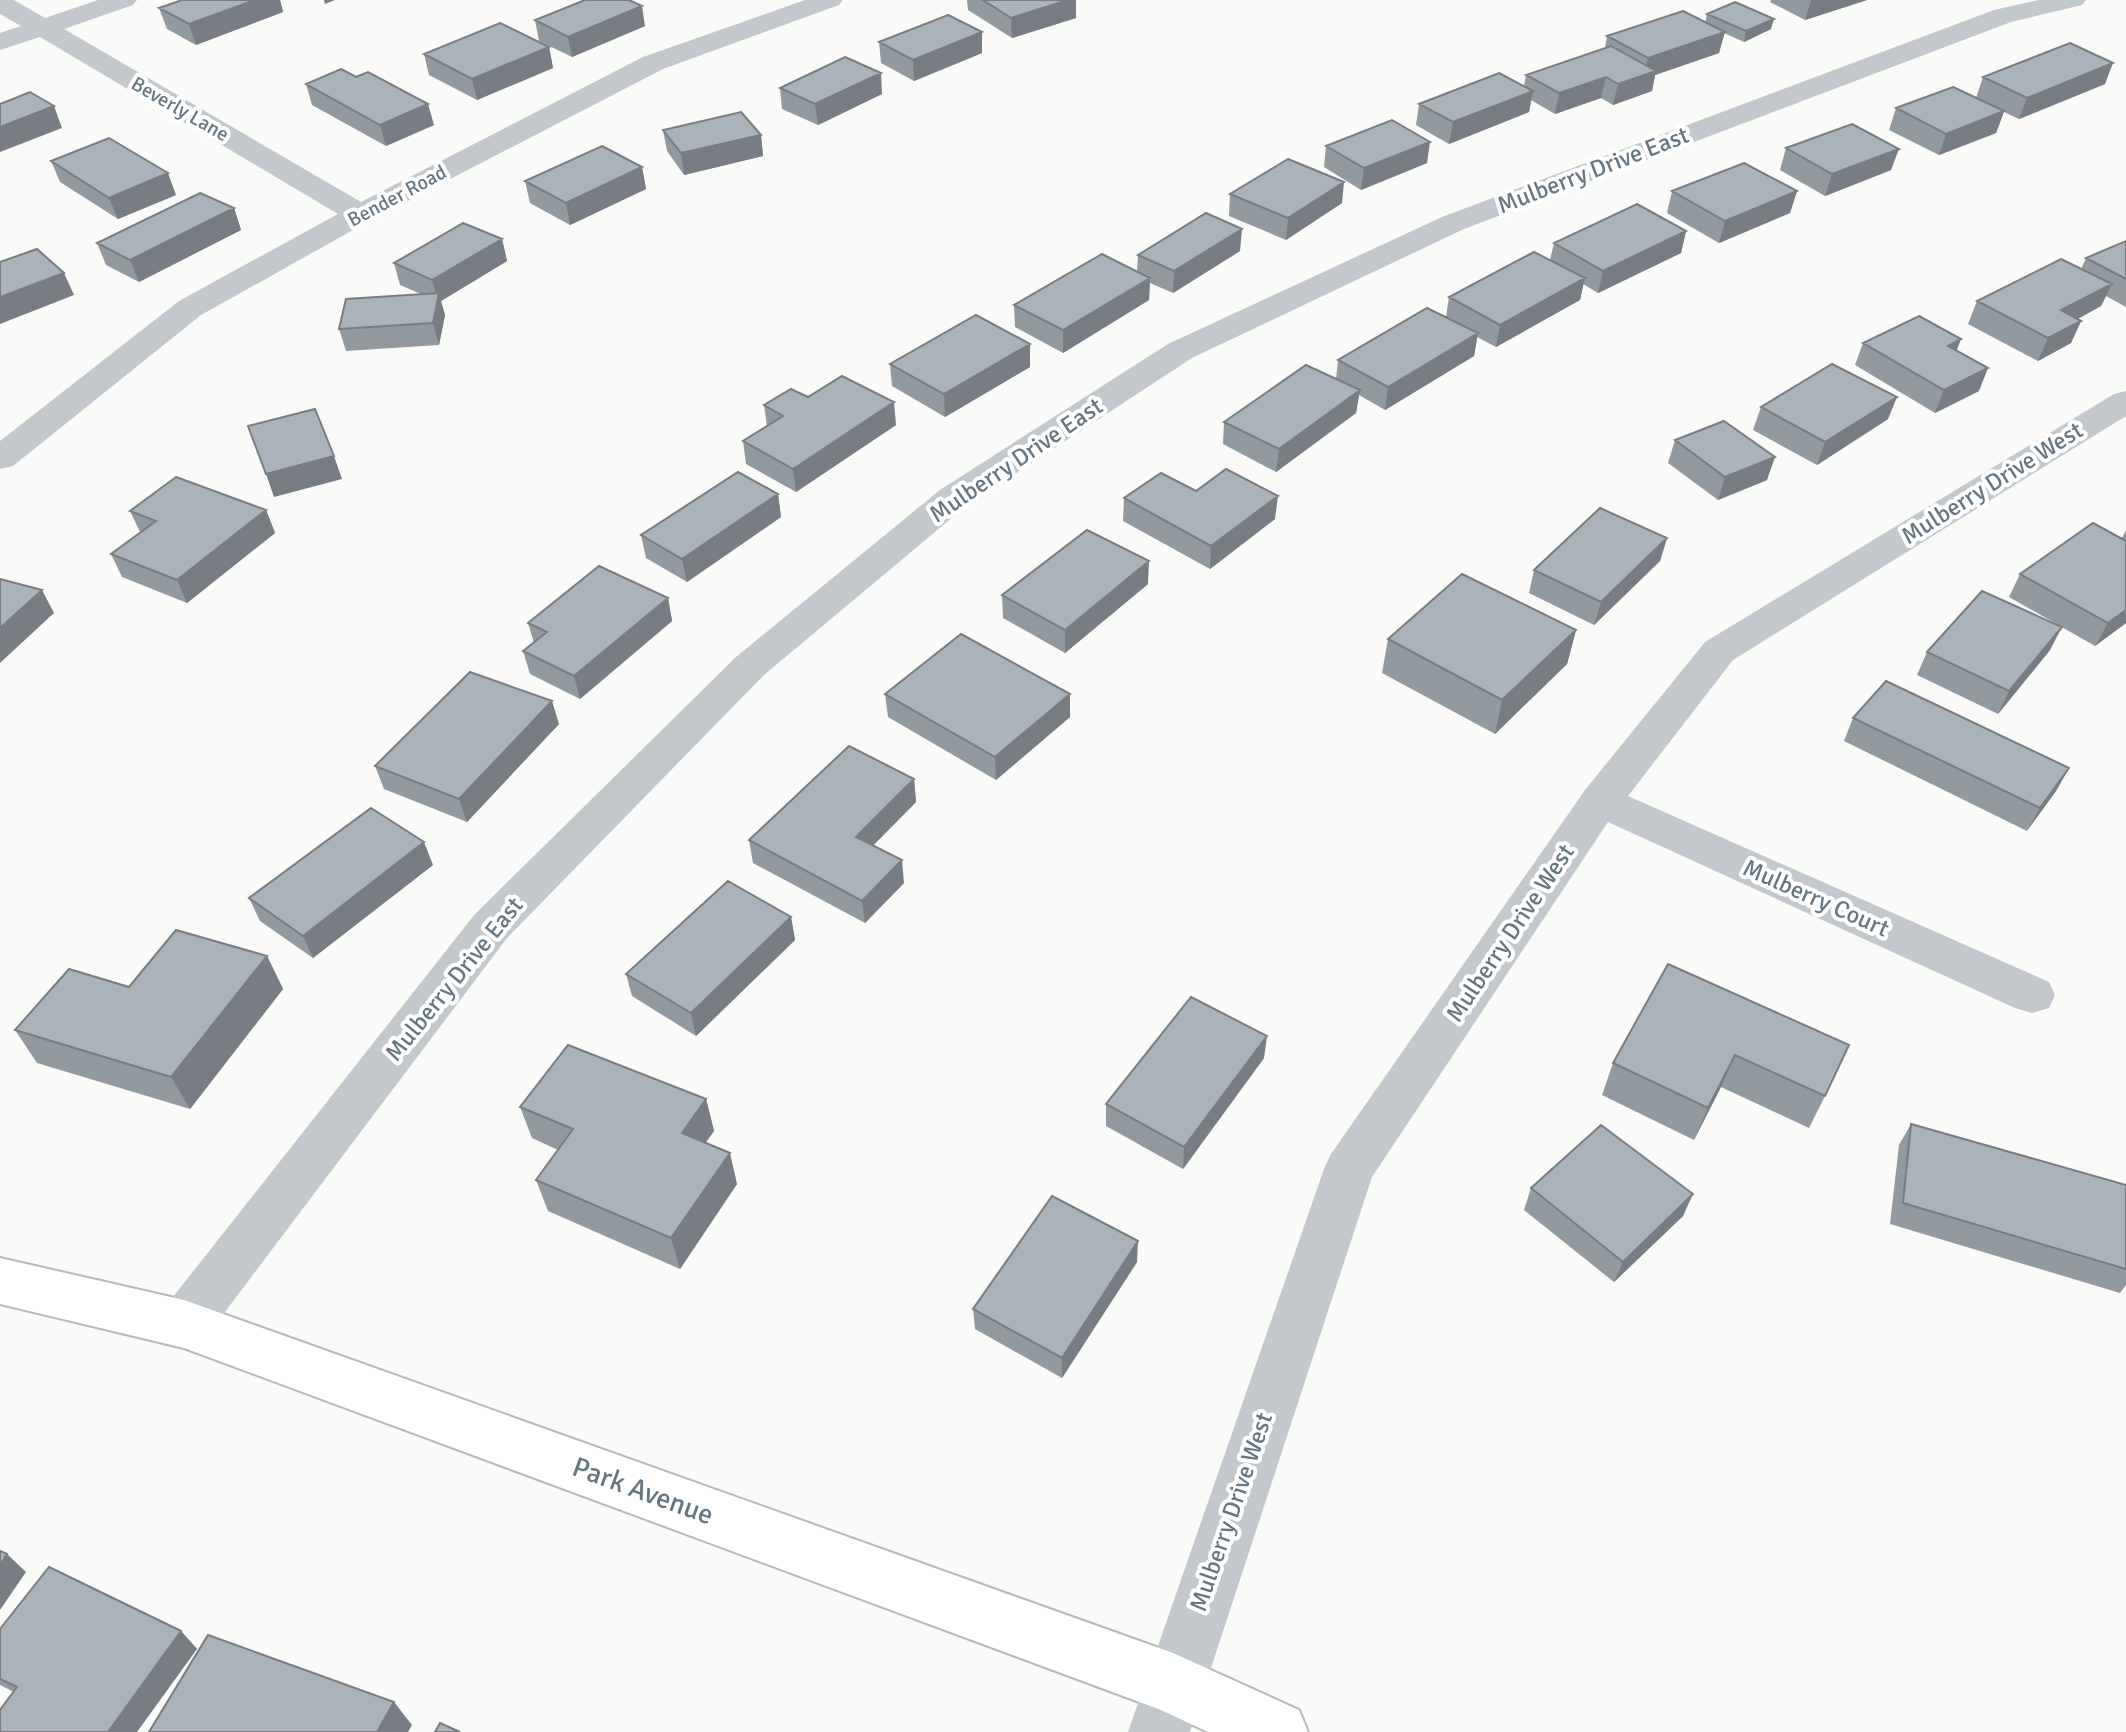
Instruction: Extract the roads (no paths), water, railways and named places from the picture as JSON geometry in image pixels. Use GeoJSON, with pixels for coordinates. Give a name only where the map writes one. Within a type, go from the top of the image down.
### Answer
{"type":"FeatureCollection","features":[{"type":"Feature","properties":{"kind":"street"},"geometry":{"type":"LineString","coordinates":[[0,42],[124,0]]}},
{"type":"Feature","properties":{"kind":"street","name":"Bender Road"},"geometry":{"type":"LineString","coordinates":[[0,458],[190,308],[360,214],[653,63],[830,0]]}},
{"type":"Feature","properties":{"kind":"street","name":"Mulberry Drive East"},"geometry":{"type":"LineString","coordinates":[[184,1324],[491,926],[750,666],[953,498],[1180,351],[1453,223],[2003,16],[2073,0]]}},
{"type":"Feature","properties":{"kind":"street","name":"Beverly Lane"},"geometry":{"type":"LineString","coordinates":[[0,3],[360,214]]}},
{"type":"Feature","properties":{"kind":"street","name":"Mulberry Drive West"},"geometry":{"type":"LineString","coordinates":[[1166,1708],[1349,1169],[1600,801],[1719,651],[2126,401]]}},
{"type":"Feature","properties":{"kind":"street","name":"Mulberry Court"},"geometry":{"type":"LineString","coordinates":[[1600,801],[2032,995]]}},
{"type":"Feature","properties":{"kind":"street","name":"Park Avenue"},"geometry":{"type":"LineString","coordinates":[[0,1281],[184,1324],[1166,1708],[1277,1732]]}}]}
